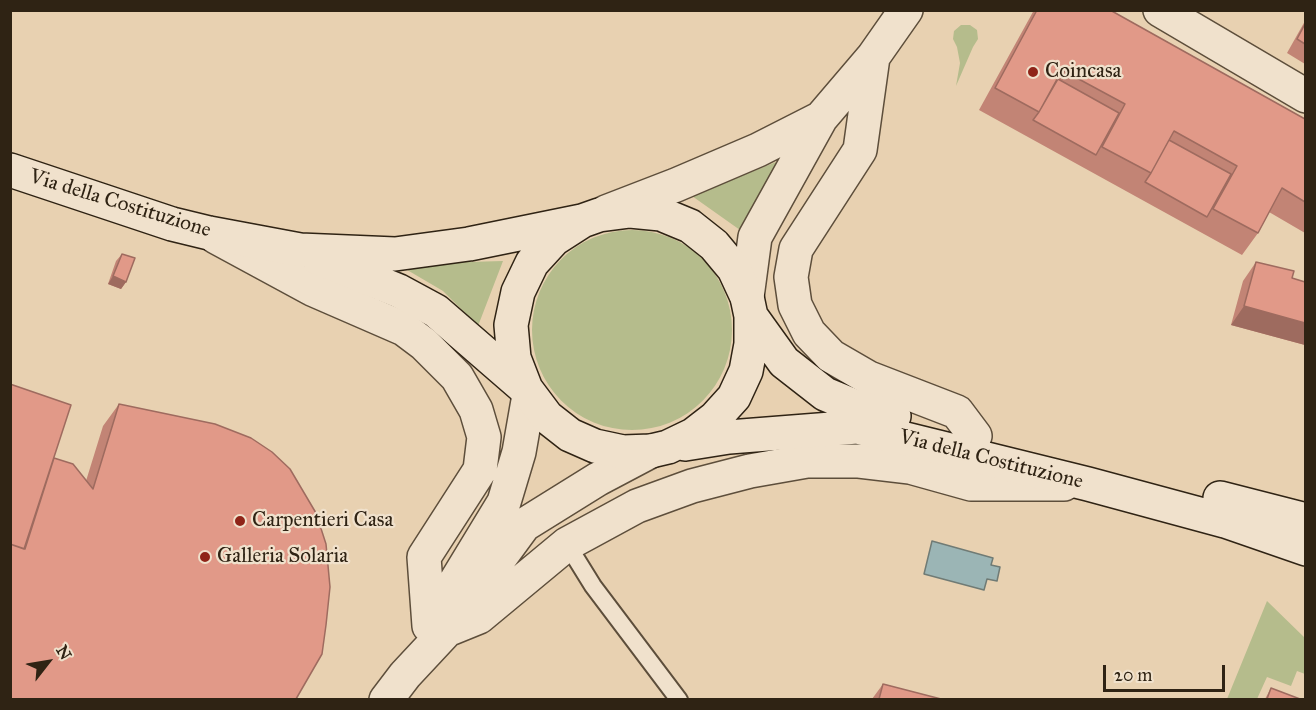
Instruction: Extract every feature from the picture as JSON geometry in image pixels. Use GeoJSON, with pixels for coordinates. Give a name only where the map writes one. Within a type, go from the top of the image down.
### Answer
{"type":"FeatureCollection","features":[{"type":"Feature","properties":{"kind":"street"},"geometry":{"type":"LineString","coordinates":[[396,687],[438,628],[524,525],[598,478],[693,435],[715,418],[734,397],[746,371],[751,344],[749,306],[755,237],[821,118],[873,57],[906,10]]}},
{"type":"Feature","properties":{"kind":"street"},"geometry":{"type":"LineString","coordinates":[[1160,10],[1305,96]]}},
{"type":"Feature","properties":{"kind":"street"},"geometry":{"type":"LineString","coordinates":[[873,57],[860,150],[796,249],[791,277],[795,305],[809,333],[831,356],[869,378],[957,412],[975,436]]}},
{"type":"Feature","properties":{"kind":"street"},"geometry":{"type":"LineString","coordinates":[[438,628],[504,502],[519,452],[528,392],[514,358],[511,325],[518,292],[532,263],[554,239],[591,218],[758,150],[821,118]]}},
{"type":"Feature","properties":{"kind":"street","name":"Via della Costituzione"},"geometry":{"type":"LineString","coordinates":[[10,170],[172,224],[300,250]]}},
{"type":"Feature","properties":{"kind":"street"},"geometry":{"type":"LineString","coordinates":[[300,250],[395,254],[469,244],[630,211],[661,214],[690,226],[714,245],[734,268],[749,306]]}},
{"type":"Feature","properties":{"kind":"street"},"geometry":{"type":"LineString","coordinates":[[209,233],[312,289],[404,329],[424,344],[457,377],[476,410],[484,437],[480,470],[424,557],[438,628]]}},
{"type":"Feature","properties":{"kind":"street"},"geometry":{"type":"LineString","coordinates":[[300,250],[399,291],[436,311],[528,392],[547,417],[570,435],[595,446],[623,452],[660,449]]}},
{"type":"Feature","properties":{"kind":"street","name":"Via della Costituzione"},"geometry":{"type":"LineString","coordinates":[[749,306],[784,362],[825,394],[854,406],[1305,520]]}},
{"type":"Feature","properties":{"kind":"street","name":"Via della Costituzione"},"geometry":{"type":"LineString","coordinates":[[660,449],[729,437],[856,427],[1088,484],[1225,521],[1305,549]]}},
{"type":"Feature","properties":{"kind":"street"},"geometry":{"type":"LineString","coordinates":[[438,628],[478,616],[567,544],[637,506],[692,486],[750,471],[807,461],[859,461],[910,467],[971,484],[1088,484]]}},
{"type":"Feature","properties":{"kind":"lane"},"geometry":{"type":"LineString","coordinates":[[567,544],[593,586],[679,699]]}},
{"type":"Feature","properties":{"kind":"green space"},"geometry":{"type":"Polygon","coordinates":[[[961,25],[970,25],[977,30],[978,39],[956,86],[960,63],[953,39],[954,31],[961,25]]]}},
{"type":"Feature","properties":{"kind":"green space"},"geometry":{"type":"Polygon","coordinates":[[[781,160],[740,230],[692,196],[781,160]]]}},
{"type":"Feature","properties":{"kind":"green space"},"geometry":{"type":"Polygon","coordinates":[[[632,230],[651,232],[679,242],[709,267],[724,292],[730,311],[732,330],[730,349],[720,377],[695,407],[670,422],[651,428],[632,430],[613,428],[585,418],[555,393],[540,368],[534,349],[532,330],[534,311],[544,283],[569,253],[594,238],[613,232],[632,230]]]}},
{"type":"Feature","properties":{"kind":"green space"},"geometry":{"type":"Polygon","coordinates":[[[503,261],[478,326],[443,291],[397,264],[503,261]]]}},
{"type":"Feature","properties":{"kind":"green space"},"geometry":{"type":"Polygon","coordinates":[[[1267,601],[1305,638],[1305,674],[1297,671],[1291,686],[1267,677],[1257,699],[1227,699],[1267,601]]]}},
{"type":"Feature","properties":{"kind":"water"},"geometry":{"type":"Polygon","coordinates":[[[932,541],[993,558],[991,565],[1000,567],[997,581],[987,579],[984,590],[924,574],[932,541]]]}},
{"type":"Feature","properties":{"kind":"building"},"geometry":{"type":"Polygon","coordinates":[[[1037,10],[1110,10],[1305,119],[1305,202],[1282,188],[1258,233],[1213,209],[1237,166],[1174,131],[1151,173],[1102,147],[1125,104],[1062,70],[1039,112],[995,88],[1037,10]]]}},
{"type":"Feature","properties":{"kind":"building"},"geometry":{"type":"Polygon","coordinates":[[[1305,24],[1305,44],[1297,39],[1305,24]]]}},
{"type":"Feature","properties":{"kind":"building"},"geometry":{"type":"Polygon","coordinates":[[[1058,79],[1119,113],[1096,155],[1033,120],[1058,79]]]}},
{"type":"Feature","properties":{"kind":"building"},"geometry":{"type":"Polygon","coordinates":[[[1169,140],[1231,174],[1207,217],[1145,182],[1169,140]]]}},
{"type":"Feature","properties":{"kind":"building"},"geometry":{"type":"Polygon","coordinates":[[[122,254],[135,258],[126,282],[113,276],[122,254]]]}},
{"type":"Feature","properties":{"kind":"building"},"geometry":{"type":"Polygon","coordinates":[[[1256,262],[1294,271],[1292,278],[1305,282],[1305,323],[1244,306],[1256,262]]]}},
{"type":"Feature","properties":{"kind":"building"},"geometry":{"type":"Polygon","coordinates":[[[10,384],[71,405],[24,549],[10,544],[10,384]]]}},
{"type":"Feature","properties":{"kind":"building","name":"Galleria Solaria"},"geometry":{"type":"Polygon","coordinates":[[[119,404],[215,424],[251,438],[272,452],[290,469],[316,513],[326,544],[330,587],[322,654],[296,699],[10,699],[10,544],[25,549],[54,458],[73,464],[93,489],[119,404]]]}},
{"type":"Feature","properties":{"kind":"building"},"geometry":{"type":"Polygon","coordinates":[[[883,684],[941,699],[879,699],[883,684]]]}},
{"type":"Feature","properties":{"kind":"building"},"geometry":{"type":"Polygon","coordinates":[[[1271,688],[1300,699],[1267,699],[1271,688]]]}},
{"type":"Feature","properties":{"kind":"place","name":"Coincasa"},"geometry":{"type":"Point","coordinates":[1033,72]}},
{"type":"Feature","properties":{"kind":"place","name":"Carpentieri Casa"},"geometry":{"type":"Point","coordinates":[240,521]}},
{"type":"Feature","properties":{"kind":"place","name":"Galleria Solaria"},"geometry":{"type":"Point","coordinates":[205,557]}}]}
